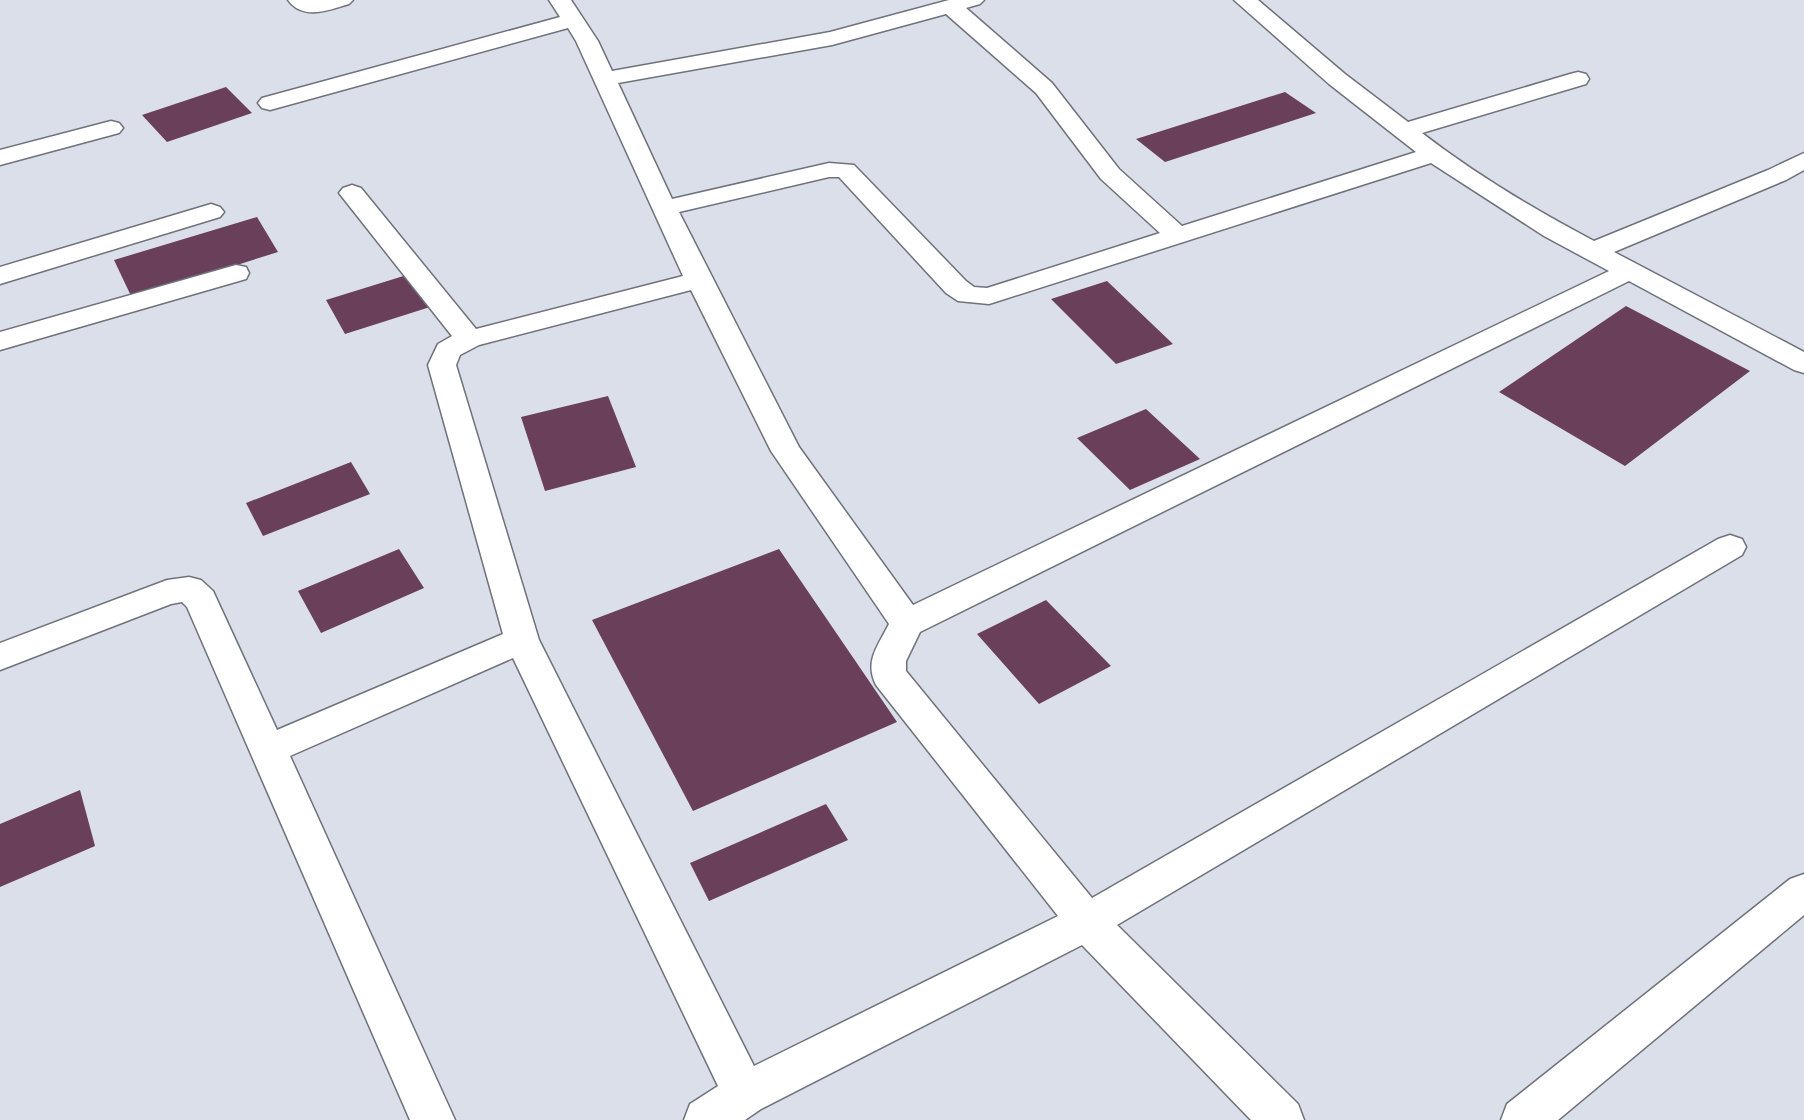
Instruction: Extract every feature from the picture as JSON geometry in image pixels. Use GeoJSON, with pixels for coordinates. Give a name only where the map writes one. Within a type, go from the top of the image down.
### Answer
{"type":"FeatureCollection","features":[{"type":"Feature","properties":{"kind":"street"},"geometry":{"type":"LineString","coordinates":[[299,0],[310,6],[342,0]]}},
{"type":"Feature","properties":{"kind":"street"},"geometry":{"type":"LineString","coordinates":[[1250,1],[1337,80],[1434,154],[1552,230],[1804,364]]}},
{"type":"Feature","properties":{"kind":"street"},"geometry":{"type":"LineString","coordinates":[[605,79],[832,38],[961,3],[1044,88],[1110,174],[1178,236]]}},
{"type":"Feature","properties":{"kind":"street"},"geometry":{"type":"LineString","coordinates":[[270,103],[567,10],[587,41],[699,280],[786,451],[907,623]]}},
{"type":"Feature","properties":{"kind":"street"},"geometry":{"type":"LineString","coordinates":[[1404,131],[1578,79]]}},
{"type":"Feature","properties":{"kind":"street"},"geometry":{"type":"LineString","coordinates":[[0,158],[111,128]]}},
{"type":"Feature","properties":{"kind":"street"},"geometry":{"type":"LineString","coordinates":[[665,208],[829,170],[845,170],[956,287],[968,295],[989,296],[1434,154]]}},
{"type":"Feature","properties":{"kind":"street"},"geometry":{"type":"LineString","coordinates":[[1593,251],[1778,175],[1804,160]]}},
{"type":"Feature","properties":{"kind":"street"},"geometry":{"type":"LineString","coordinates":[[352,193],[469,339]]}},
{"type":"Feature","properties":{"kind":"street"},"geometry":{"type":"LineString","coordinates":[[0,276],[211,212]]}},
{"type":"Feature","properties":{"kind":"street"},"geometry":{"type":"LineString","coordinates":[[1282,1120],[1087,922],[889,675],[888,661],[907,623],[1629,271]]}},
{"type":"Feature","properties":{"kind":"street"},"geometry":{"type":"LineString","coordinates":[[0,341],[236,273]]}},
{"type":"Feature","properties":{"kind":"street"},"geometry":{"type":"LineString","coordinates":[[699,280],[469,339],[448,350],[442,365],[522,640],[745,1094]]}},
{"type":"Feature","properties":{"kind":"street"},"geometry":{"type":"LineString","coordinates":[[706,1120],[745,1094],[1087,922],[1730,547]]}},
{"type":"Feature","properties":{"kind":"street"},"geometry":{"type":"LineString","coordinates":[[0,657],[167,592],[189,589],[201,600],[433,1120]]}},
{"type":"Feature","properties":{"kind":"street"},"geometry":{"type":"LineString","coordinates":[[267,750],[522,640]]}},
{"type":"Feature","properties":{"kind":"street"},"geometry":{"type":"LineString","coordinates":[[1522,1120],[1804,891]]}},
{"type":"Feature","properties":{"kind":"building"},"geometry":{"type":"Polygon","coordinates":[[[226,87],[252,113],[167,142],[142,115],[226,87]]]}},
{"type":"Feature","properties":{"kind":"building"},"geometry":{"type":"Polygon","coordinates":[[[1285,92],[1316,113],[1165,162],[1136,139],[1285,92]]]}},
{"type":"Feature","properties":{"kind":"building"},"geometry":{"type":"Polygon","coordinates":[[[257,217],[278,252],[132,298],[114,260],[257,217]]]}},
{"type":"Feature","properties":{"kind":"building"},"geometry":{"type":"Polygon","coordinates":[[[410,274],[430,307],[345,334],[326,300],[410,274]]]}},
{"type":"Feature","properties":{"kind":"building"},"geometry":{"type":"Polygon","coordinates":[[[1107,281],[1173,344],[1116,364],[1051,299],[1107,281]]]}},
{"type":"Feature","properties":{"kind":"building"},"geometry":{"type":"Polygon","coordinates":[[[1626,306],[1750,371],[1625,466],[1499,392],[1626,306]]]}},
{"type":"Feature","properties":{"kind":"building"},"geometry":{"type":"Polygon","coordinates":[[[608,396],[636,467],[545,491],[521,417],[608,396]]]}},
{"type":"Feature","properties":{"kind":"building"},"geometry":{"type":"Polygon","coordinates":[[[1146,409],[1200,459],[1130,490],[1077,438],[1146,409]]]}},
{"type":"Feature","properties":{"kind":"building"},"geometry":{"type":"Polygon","coordinates":[[[351,462],[370,494],[263,536],[246,503],[351,462]]]}},
{"type":"Feature","properties":{"kind":"building"},"geometry":{"type":"Polygon","coordinates":[[[399,549],[424,588],[321,633],[298,591],[399,549]]]}},
{"type":"Feature","properties":{"kind":"building"},"geometry":{"type":"Polygon","coordinates":[[[779,549],[897,722],[693,811],[592,620],[779,549]]]}},
{"type":"Feature","properties":{"kind":"building"},"geometry":{"type":"Polygon","coordinates":[[[1046,600],[1111,666],[1039,704],[977,634],[1046,600]]]}},
{"type":"Feature","properties":{"kind":"building"},"geometry":{"type":"Polygon","coordinates":[[[80,790],[95,846],[0,887],[0,824],[80,790]]]}},
{"type":"Feature","properties":{"kind":"building"},"geometry":{"type":"Polygon","coordinates":[[[826,804],[848,840],[709,901],[690,863],[826,804]]]}}]}
